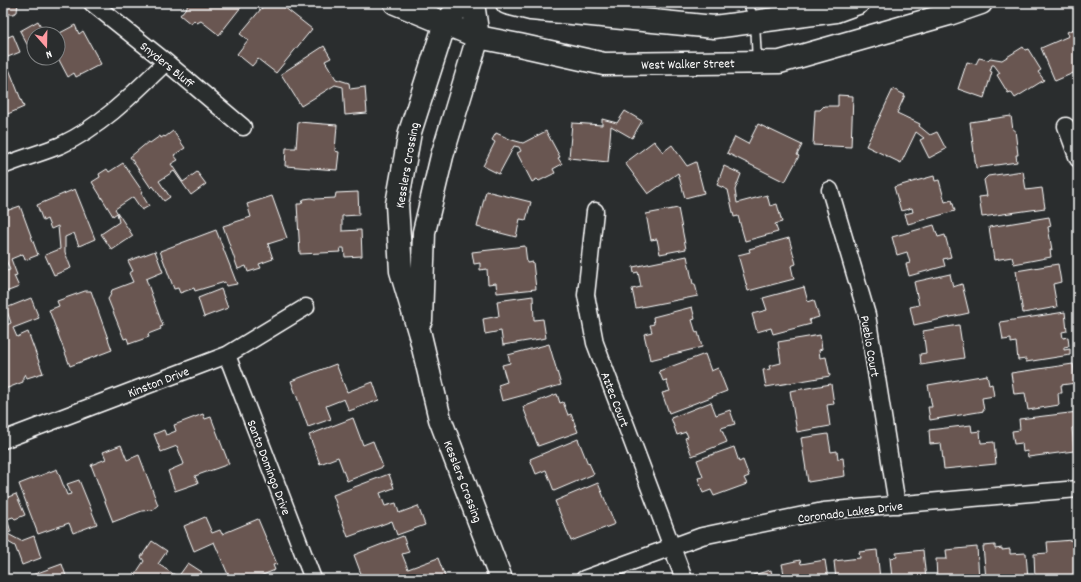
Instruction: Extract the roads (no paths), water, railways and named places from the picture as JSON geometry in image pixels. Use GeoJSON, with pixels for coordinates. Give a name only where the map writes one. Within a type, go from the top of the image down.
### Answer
{"type":"FeatureCollection","features":[{"type":"Feature","properties":{"kind":"street","name":"Snyders Bluff"},"geometry":{"type":"LineString","coordinates":[[92,3],[243,126]]}},
{"type":"Feature","properties":{"kind":"street","name":"West Walker Street"},"geometry":{"type":"LineString","coordinates":[[396,3],[478,37],[604,64],[780,62],[949,14],[981,3]]}},
{"type":"Feature","properties":{"kind":"street","name":"Kesslers Crossing"},"geometry":{"type":"LineString","coordinates":[[463,3],[445,23],[410,132],[397,204],[401,271],[420,336],[440,419],[501,579]]}},
{"type":"Feature","properties":{"kind":"street","name":"Kesslers Crossing"},"geometry":{"type":"LineString","coordinates":[[420,336],[424,232],[442,156],[478,37],[473,3]]}},
{"type":"Feature","properties":{"kind":"street"},"geometry":{"type":"LineString","coordinates":[[507,3],[531,9],[714,28],[751,12],[836,11],[858,3]]}},
{"type":"Feature","properties":{"kind":"street"},"geometry":{"type":"LineString","coordinates":[[3,166],[61,144],[94,126],[131,97],[166,62]]}},
{"type":"Feature","properties":{"kind":"street"},"geometry":{"type":"LineString","coordinates":[[1066,126],[1078,159]]}},
{"type":"Feature","properties":{"kind":"street","name":"Pueblo Court"},"geometry":{"type":"LineString","coordinates":[[830,190],[867,315],[897,505]]}},
{"type":"Feature","properties":{"kind":"street","name":"Aztec Court"},"geometry":{"type":"LineString","coordinates":[[595,211],[586,295],[595,343],[684,579]]}},
{"type":"Feature","properties":{"kind":"street","name":"Kinston Drive"},"geometry":{"type":"LineString","coordinates":[[3,440],[227,354],[306,307]]}},
{"type":"Feature","properties":{"kind":"street","name":"Santo Domingo Drive"},"geometry":{"type":"LineString","coordinates":[[227,354],[313,579]]}},
{"type":"Feature","properties":{"kind":"street","name":"Coronado Lakes Drive"},"geometry":{"type":"LineString","coordinates":[[584,579],[702,536],[823,511],[1078,489]]}},
{"type":"Feature","properties":{"kind":"lane"},"geometry":{"type":"LineString","coordinates":[[751,12],[757,63]]}}]}
